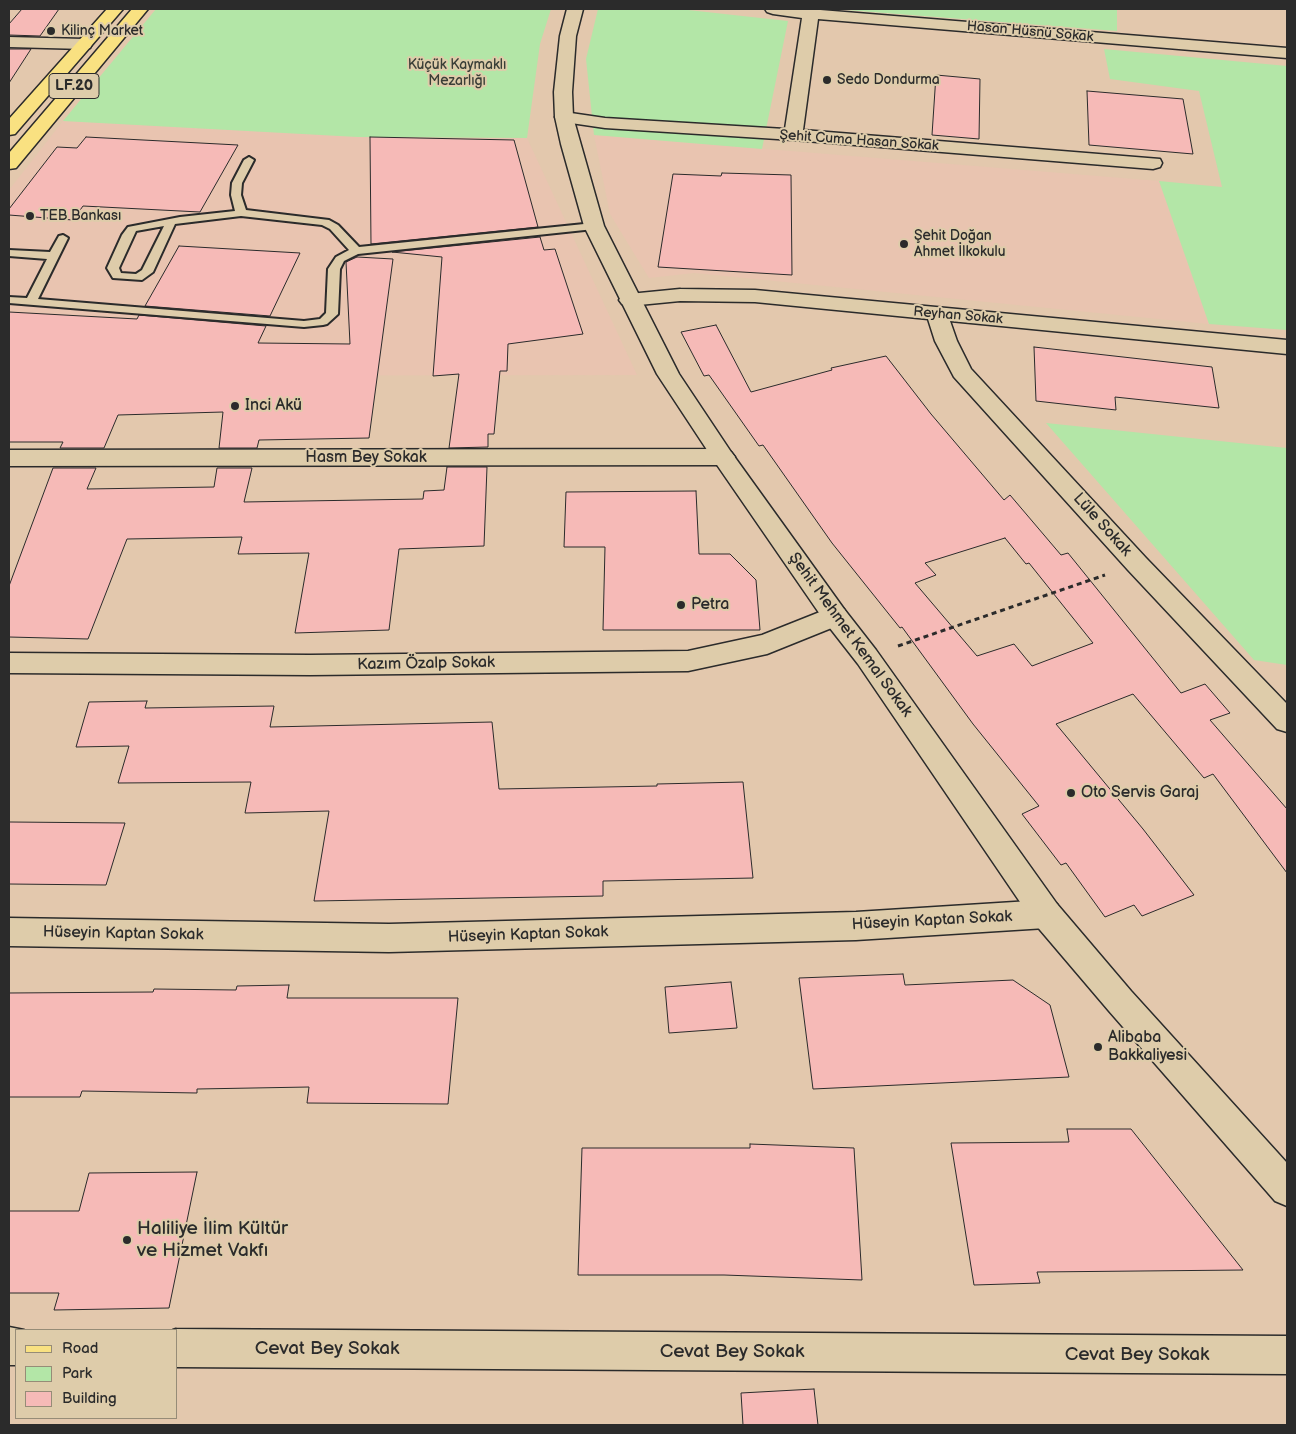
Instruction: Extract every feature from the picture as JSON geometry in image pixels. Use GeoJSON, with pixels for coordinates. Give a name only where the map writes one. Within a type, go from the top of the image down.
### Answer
{"type":"FeatureCollection","features":[{"type":"Feature","properties":{"kind":"main road","name":"LF.20"},"geometry":{"type":"LineString","coordinates":[[9,130],[115,9]]}},
{"type":"Feature","properties":{"kind":"main road","name":"LF.20"},"geometry":{"type":"LineString","coordinates":[[9,164],[140,9]]}},
{"type":"Feature","properties":{"kind":"street","name":"Şehit Mehmet Kemal Sokak"},"geometry":{"type":"LineString","coordinates":[[575,9],[568,36],[563,92],[564,117],[570,144],[594,226],[629,300],[668,374],[723,457],[835,616],[867,657],[1046,914],[1120,1001],[1287,1189]]}},
{"type":"Feature","properties":{"kind":"street","name":"Hasan Hüsnü Sokak"},"geometry":{"type":"LineString","coordinates":[[773,9],[1287,53]]}},
{"type":"Feature","properties":{"kind":"street"},"geometry":{"type":"LineString","coordinates":[[793,136],[811,11]]}},
{"type":"Feature","properties":{"kind":"street"},"geometry":{"type":"LineString","coordinates":[[9,42],[84,44]]}},
{"type":"Feature","properties":{"kind":"street","name":"Şehit Cuma Hasan Sokak"},"geometry":{"type":"LineString","coordinates":[[564,117],[606,123],[1153,164]]}},
{"type":"Feature","properties":{"kind":"street","name":"Reyhan Sokak"},"geometry":{"type":"LineString","coordinates":[[629,300],[680,295],[754,296],[1287,347]]}},
{"type":"Feature","properties":{"kind":"street","name":"Lüle Sokak"},"geometry":{"type":"LineString","coordinates":[[937,315],[946,341],[962,372],[1137,564],[1282,708]]}},
{"type":"Feature","properties":{"kind":"street","name":"Hasm Bey Sokak"},"geometry":{"type":"LineString","coordinates":[[9,458],[723,457]]}},
{"type":"Feature","properties":{"kind":"street","name":"Kazım Özalp Sokak"},"geometry":{"type":"LineString","coordinates":[[9,663],[310,665],[688,661],[766,644],[835,616]]}},
{"type":"Feature","properties":{"kind":"street","name":"Hüseyin Kaptan Sokak"},"geometry":{"type":"LineString","coordinates":[[9,932],[389,938],[856,926],[1046,914]]}},
{"type":"Feature","properties":{"kind":"street","name":"Cevat Bey Sokak"},"geometry":{"type":"LineString","coordinates":[[178,1348],[1287,1355]]}},
{"type":"Feature","properties":{"kind":"lane"},"geometry":{"type":"LineString","coordinates":[[241,213],[236,196],[237,183],[250,160]]}},
{"type":"Feature","properties":{"kind":"lane"},"geometry":{"type":"LineString","coordinates":[[171,222],[147,272],[138,278],[117,276],[113,268],[127,235],[132,229],[171,222],[241,213],[325,222],[334,227],[356,252]]}},
{"type":"Feature","properties":{"kind":"lane"},"geometry":{"type":"LineString","coordinates":[[9,300],[304,324],[323,322],[332,314],[334,268],[340,259],[356,252],[594,226]]}},
{"type":"Feature","properties":{"kind":"lane"},"geometry":{"type":"LineString","coordinates":[[31,302],[64,238]]}},
{"type":"Feature","properties":{"kind":"lane"},"geometry":{"type":"LineString","coordinates":[[9,253],[54,256]]}},
{"type":"Feature","properties":{"kind":"path"},"geometry":{"type":"LineString","coordinates":[[867,657],[1137,564]]}},
{"type":"Feature","properties":{"kind":"shaded area"},"geometry":{"type":"Polygon","coordinates":[[[63,121],[358,137],[527,138],[637,375],[9,376],[9,190],[63,121]]]}},
{"type":"Feature","properties":{"kind":"shaded area","name":"Şehit Doğan Ahmet İlkokulu"},"geometry":{"type":"Polygon","coordinates":[[[594,135],[1159,181],[1209,324],[694,273],[649,278],[610,214],[594,135]]]}},
{"type":"Feature","properties":{"kind":"green space","name":"Küçük Kaymaklı Mezarlığı"},"geometry":{"type":"Polygon","coordinates":[[[156,9],[551,9],[540,44],[527,138],[358,137],[63,121],[156,9]]]}},
{"type":"Feature","properties":{"kind":"green space"},"geometry":{"type":"Polygon","coordinates":[[[598,9],[679,9],[788,21],[762,149],[594,135],[586,59],[598,9]]]}},
{"type":"Feature","properties":{"kind":"green space"},"geometry":{"type":"Polygon","coordinates":[[[833,9],[1117,9],[1117,31],[833,9]]]}},
{"type":"Feature","properties":{"kind":"green space"},"geometry":{"type":"Polygon","coordinates":[[[1104,49],[1287,66],[1287,330],[1209,324],[1159,181],[1222,187],[1199,91],[1110,79],[1104,49]]]}},
{"type":"Feature","properties":{"kind":"green space"},"geometry":{"type":"Polygon","coordinates":[[[1046,423],[1287,448],[1287,665],[1254,660],[1046,423]]]}},
{"type":"Feature","properties":{"kind":"building"},"geometry":{"type":"Polygon","coordinates":[[[22,9],[59,9],[40,36],[9,35],[9,24],[22,9]]]}},
{"type":"Feature","properties":{"kind":"building"},"geometry":{"type":"Polygon","coordinates":[[[9,49],[31,49],[9,83],[9,49]]]}},
{"type":"Feature","properties":{"kind":"building"},"geometry":{"type":"Polygon","coordinates":[[[936,75],[980,79],[979,139],[932,135],[936,75]]]}},
{"type":"Feature","properties":{"kind":"building"},"geometry":{"type":"Polygon","coordinates":[[[1087,91],[1183,99],[1193,154],[1089,145],[1087,91]]]}},
{"type":"Feature","properties":{"kind":"building"},"geometry":{"type":"Polygon","coordinates":[[[86,137],[238,145],[200,212],[83,206],[73,220],[9,215],[9,209],[57,147],[77,148],[86,137]]]}},
{"type":"Feature","properties":{"kind":"building"},"geometry":{"type":"Polygon","coordinates":[[[370,137],[514,140],[538,227],[371,244],[370,137]]]}},
{"type":"Feature","properties":{"kind":"building"},"geometry":{"type":"Polygon","coordinates":[[[722,173],[791,175],[792,275],[658,267],[673,174],[721,176],[722,173]]]}},
{"type":"Feature","properties":{"kind":"building"},"geometry":{"type":"Polygon","coordinates":[[[540,237],[544,250],[555,249],[583,334],[508,344],[507,371],[500,371],[494,434],[488,434],[488,447],[449,448],[459,374],[433,376],[442,257],[392,252],[540,237]]]}},
{"type":"Feature","properties":{"kind":"building"},"geometry":{"type":"Polygon","coordinates":[[[179,246],[300,253],[270,316],[145,306],[179,246]]]}},
{"type":"Feature","properties":{"kind":"building"},"geometry":{"type":"Polygon","coordinates":[[[357,257],[393,259],[369,438],[259,440],[257,448],[219,448],[223,412],[118,415],[104,448],[60,448],[63,442],[9,442],[9,312],[137,319],[139,315],[266,326],[258,343],[350,344],[346,262],[357,257]]]}},
{"type":"Feature","properties":{"kind":"building"},"geometry":{"type":"Polygon","coordinates":[[[716,325],[751,392],[832,370],[831,368],[886,356],[931,414],[1004,500],[1010,495],[1061,555],[1068,553],[1181,693],[1205,684],[1230,713],[1210,720],[1287,809],[1287,873],[1213,774],[1204,778],[1133,694],[1056,724],[1143,829],[1194,895],[1142,916],[1134,905],[1105,917],[1066,863],[1061,865],[1022,814],[1039,806],[973,724],[902,627],[900,628],[832,543],[763,445],[759,446],[709,375],[704,376],[681,332],[716,325]],[[1005,538],[925,563],[936,575],[915,583],[977,656],[1014,644],[1032,666],[1093,643],[1029,563],[1026,564],[1005,538]]]}},
{"type":"Feature","properties":{"kind":"building"},"geometry":{"type":"Polygon","coordinates":[[[1034,347],[1212,367],[1219,408],[1115,397],[1116,410],[1036,401],[1034,347]]]}},
{"type":"Feature","properties":{"kind":"building"},"geometry":{"type":"Polygon","coordinates":[[[447,467],[487,467],[484,546],[399,549],[389,630],[295,633],[309,553],[238,554],[242,537],[127,539],[88,639],[9,637],[9,586],[53,468],[96,468],[87,489],[214,487],[217,468],[252,468],[244,502],[423,499],[424,491],[444,490],[447,467]]]}},
{"type":"Feature","properties":{"kind":"building"},"geometry":{"type":"Polygon","coordinates":[[[696,491],[699,554],[730,554],[756,580],[760,630],[603,630],[605,547],[564,547],[566,492],[696,491]]]}},
{"type":"Feature","properties":{"kind":"building"},"geometry":{"type":"Polygon","coordinates":[[[147,701],[145,708],[274,706],[270,727],[492,722],[499,789],[657,786],[657,784],[743,782],[753,878],[603,881],[603,896],[314,901],[329,811],[245,813],[251,782],[118,783],[129,746],[76,747],[89,702],[147,701]]]}},
{"type":"Feature","properties":{"kind":"building"},"geometry":{"type":"Polygon","coordinates":[[[9,822],[125,823],[106,885],[9,884],[9,822]]]}},
{"type":"Feature","properties":{"kind":"building"},"geometry":{"type":"Polygon","coordinates":[[[903,974],[905,985],[1013,980],[1050,1005],[1069,1077],[813,1089],[799,978],[903,974]]]}},
{"type":"Feature","properties":{"kind":"building"},"geometry":{"type":"Polygon","coordinates":[[[731,982],[737,1028],[669,1033],[665,987],[731,982]]]}},
{"type":"Feature","properties":{"kind":"building"},"geometry":{"type":"Polygon","coordinates":[[[289,985],[287,998],[458,998],[448,1104],[307,1103],[309,1087],[197,1089],[197,1093],[82,1091],[80,1097],[9,1097],[9,993],[153,992],[154,989],[236,990],[237,986],[289,985]]]}},
{"type":"Feature","properties":{"kind":"building"},"geometry":{"type":"Polygon","coordinates":[[[1067,1129],[1131,1129],[1243,1270],[1037,1272],[1040,1283],[974,1285],[951,1143],[1069,1142],[1067,1129]]]}},
{"type":"Feature","properties":{"kind":"building"},"geometry":{"type":"Polygon","coordinates":[[[750,1144],[854,1148],[862,1280],[724,1275],[578,1275],[582,1148],[750,1148],[750,1144]]]}},
{"type":"Feature","properties":{"kind":"building","name":"Haliliye İlim Kültür ve Hizmet Vakfı"},"geometry":{"type":"Polygon","coordinates":[[[197,1172],[169,1308],[54,1310],[59,1293],[9,1293],[9,1211],[79,1211],[89,1173],[197,1172]]]}},
{"type":"Feature","properties":{"kind":"building"},"geometry":{"type":"Polygon","coordinates":[[[814,1389],[818,1425],[743,1425],[741,1393],[814,1389]]]}},
{"type":"Feature","properties":{"kind":"place","name":"Kilinç Market"},"geometry":{"type":"Point","coordinates":[51,31]}},
{"type":"Feature","properties":{"kind":"place","name":"Sedo Dondurma"},"geometry":{"type":"Point","coordinates":[827,80]}},
{"type":"Feature","properties":{"kind":"place","name":"TEB Bankası"},"geometry":{"type":"Point","coordinates":[30,216]}},
{"type":"Feature","properties":{"kind":"place","name":"Şehit Doğan Ahmet İlkokulu"},"geometry":{"type":"Point","coordinates":[904,244]}},
{"type":"Feature","properties":{"kind":"place","name":"Inci Akü"},"geometry":{"type":"Point","coordinates":[235,406]}},
{"type":"Feature","properties":{"kind":"place","name":"Petra"},"geometry":{"type":"Point","coordinates":[681,605]}},
{"type":"Feature","properties":{"kind":"place","name":"Oto Servis Garaj"},"geometry":{"type":"Point","coordinates":[1071,793]}},
{"type":"Feature","properties":{"kind":"place","name":"Alibaba Bakkaliyesi"},"geometry":{"type":"Point","coordinates":[1098,1047]}},
{"type":"Feature","properties":{"kind":"place","name":"Haliliye İlim Kültür ve Hizmet Vakfı"},"geometry":{"type":"Point","coordinates":[127,1240]}}]}
